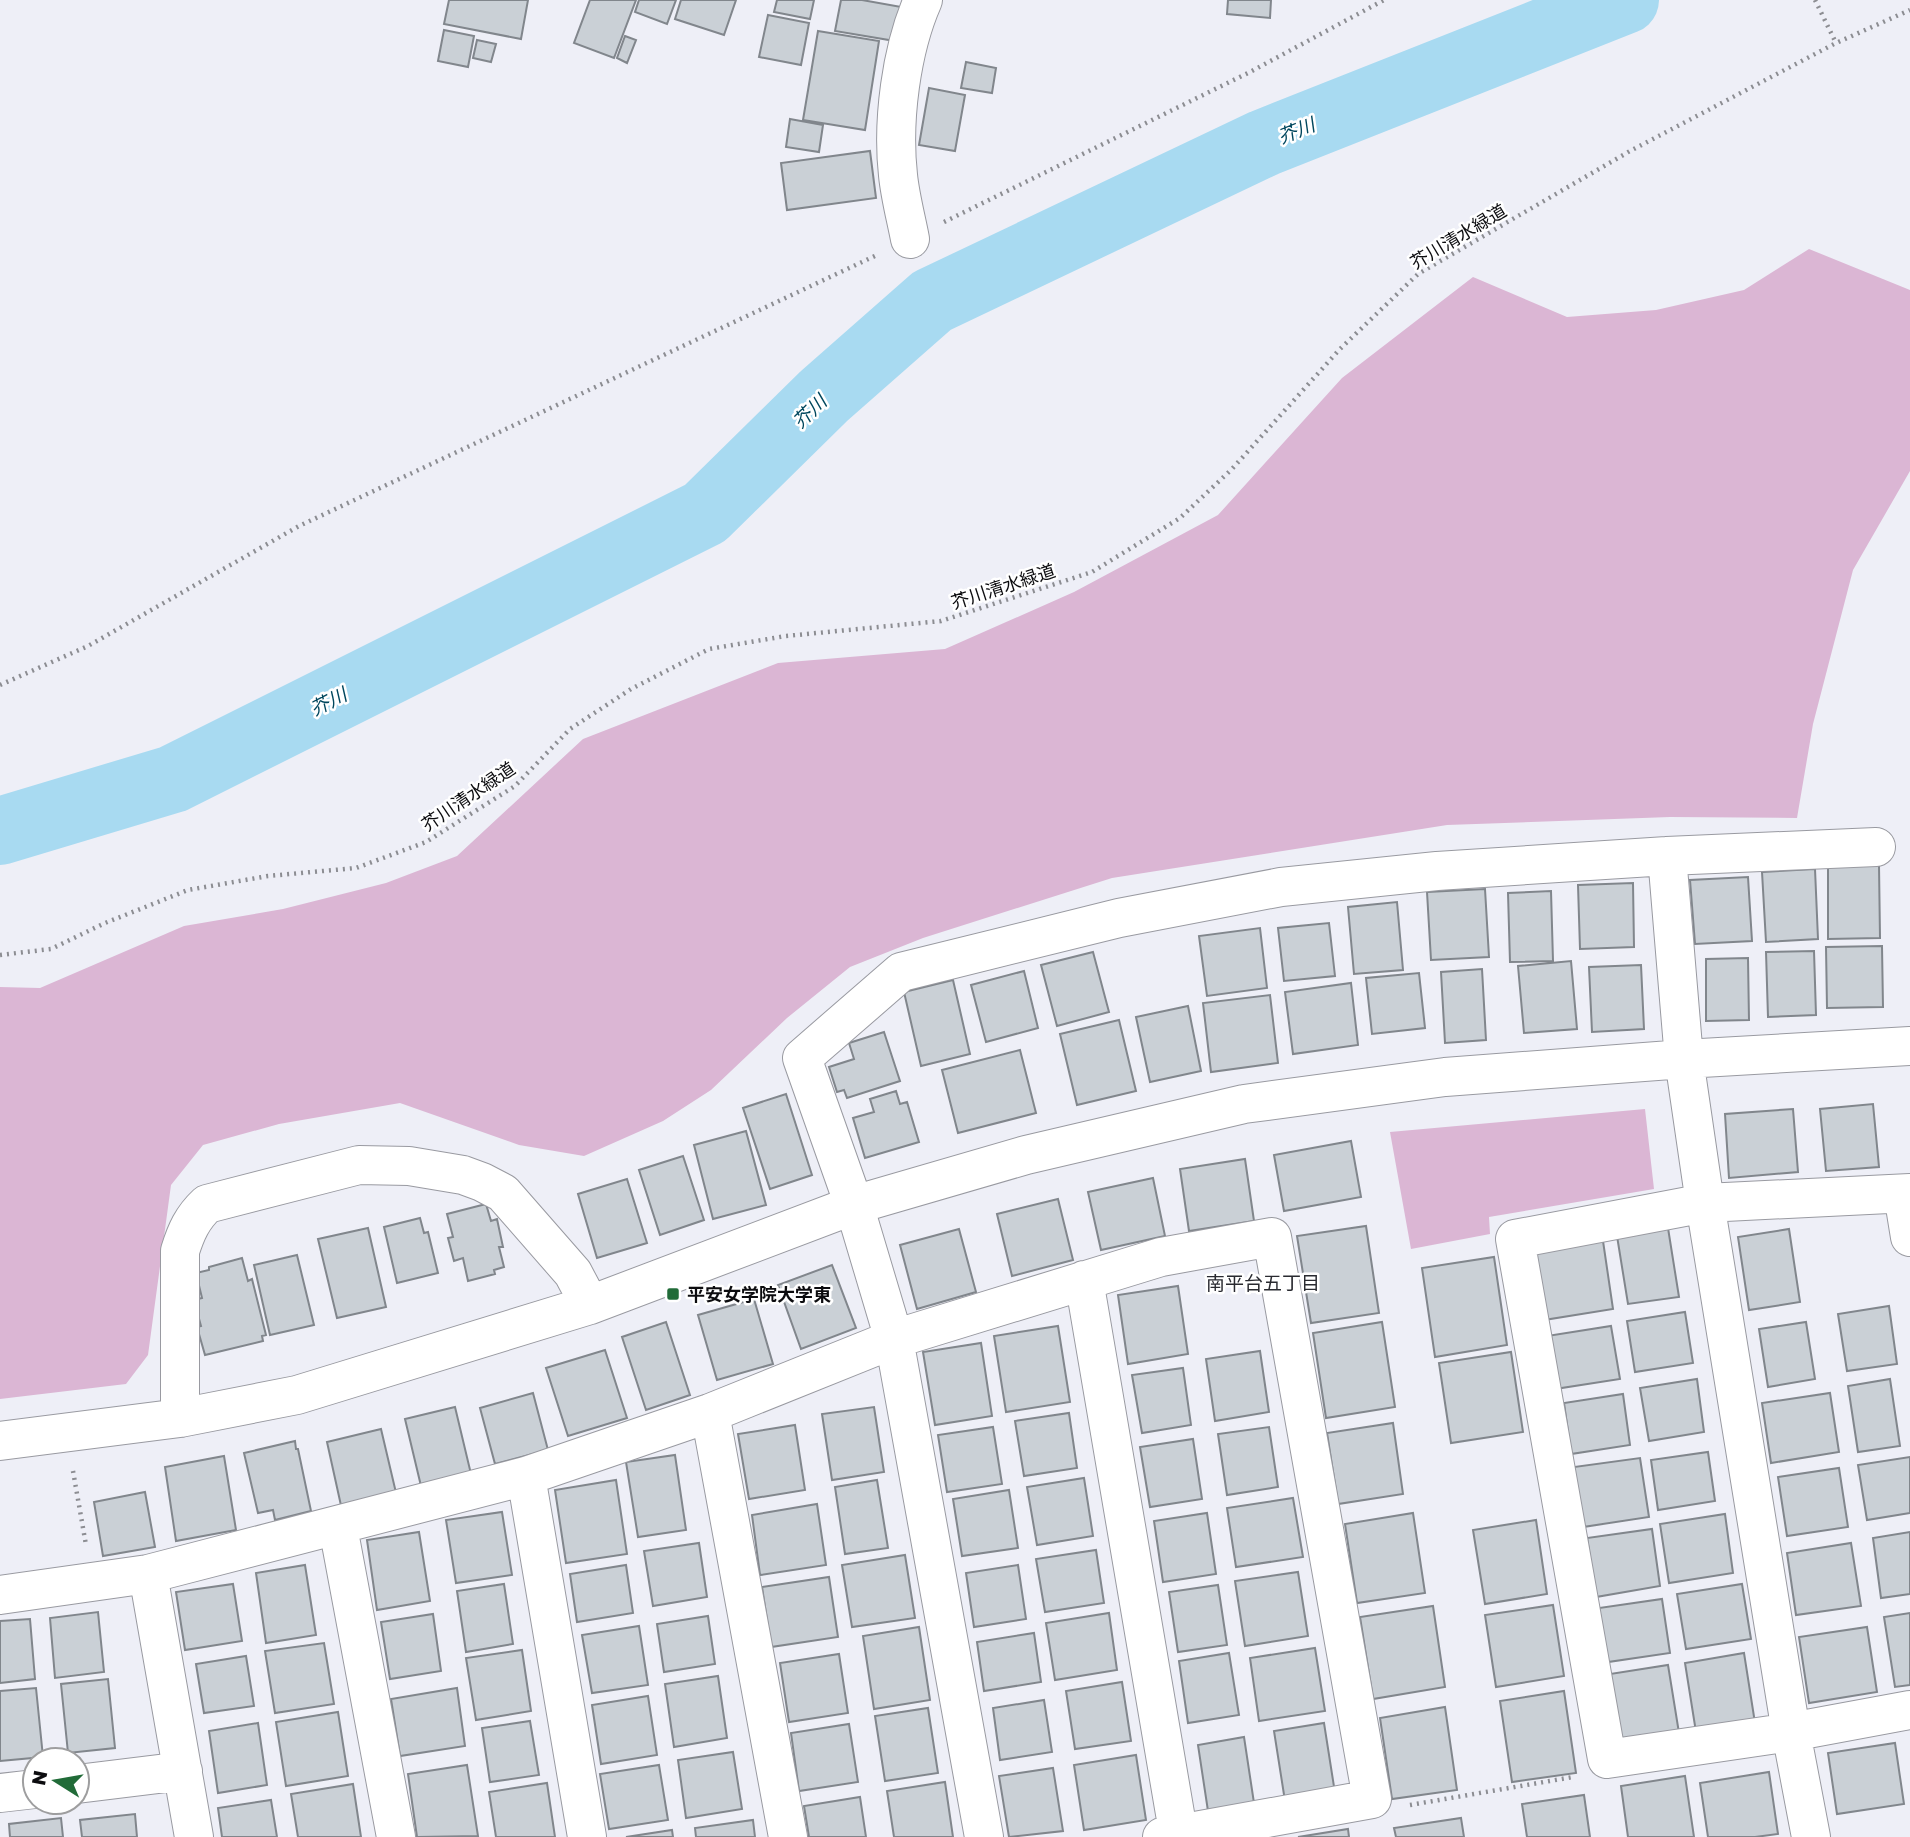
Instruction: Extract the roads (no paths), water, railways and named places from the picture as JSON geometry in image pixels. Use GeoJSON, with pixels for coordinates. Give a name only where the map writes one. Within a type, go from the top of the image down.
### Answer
{"type":"FeatureCollection","features":[{"type":"Feature","properties":{"kind":"street"},"geometry":{"type":"LineString","coordinates":[[910,239],[898,176],[897,134],[901,84],[916,16],[916,2]]}},
{"type":"Feature","properties":{"kind":"street"},"geometry":{"type":"LineString","coordinates":[[984,1837],[894,1339],[854,1205],[802,1058],[901,972],[1119,918],[1281,887],[1437,872],[1667,856],[1876,847]]}},
{"type":"Feature","properties":{"kind":"street"},"geometry":{"type":"LineString","coordinates":[[1667,856],[1684,1059],[1704,1203],[1791,1732],[1811,1837]]}},
{"type":"Feature","properties":{"kind":"street"},"geometry":{"type":"LineString","coordinates":[[0,1441],[180,1418],[297,1395],[590,1305],[854,1205],[1026,1155],[1244,1104],[1445,1077],[1910,1046]]}},
{"type":"Feature","properties":{"kind":"street"},"geometry":{"type":"LineString","coordinates":[[180,1418],[180,1251],[186,1231],[195,1215],[207,1204],[359,1165],[409,1166],[463,1175],[503,1193],[573,1273],[590,1305]]}},
{"type":"Feature","properties":{"kind":"street"},"geometry":{"type":"LineString","coordinates":[[1910,1237],[1906,1193],[1704,1203],[1515,1239],[1608,1759],[1791,1732],[1910,1710]]}},
{"type":"Feature","properties":{"kind":"street"},"geometry":{"type":"LineString","coordinates":[[0,1595],[148,1574],[338,1527],[526,1476],[710,1413],[894,1339],[1084,1280],[1161,1257],[1272,1237],[1372,1799],[1173,1836],[1084,1280]]}},
{"type":"Feature","properties":{"kind":"street"},"geometry":{"type":"LineString","coordinates":[[710,1413],[788,1837]]}},
{"type":"Feature","properties":{"kind":"street"},"geometry":{"type":"LineString","coordinates":[[526,1476],[587,1837]]}},
{"type":"Feature","properties":{"kind":"street"},"geometry":{"type":"LineString","coordinates":[[338,1527],[396,1837]]}},
{"type":"Feature","properties":{"kind":"street"},"geometry":{"type":"LineString","coordinates":[[148,1574],[194,1837]]}},
{"type":"Feature","properties":{"kind":"street"},"geometry":{"type":"LineString","coordinates":[[91,1782],[183,1771]]}},
{"type":"Feature","properties":{"kind":"street"},"geometry":{"type":"LineString","coordinates":[[0,1793],[21,1791]]}},
{"type":"Feature","properties":{"kind":"waterway","name":"芥川"},"geometry":{"type":"LineString","coordinates":[[0,831],[173,779],[705,513],[824,396],[932,301],[1264,143],[1625,0]]}},
{"type":"Feature","properties":{"kind":"place","name":"平安女学院大学東"},"geometry":{"type":"Point","coordinates":[673,1294]}},
{"type":"Feature","properties":{"kind":"district","name":"南平台五丁目"},"geometry":{"type":"Point","coordinates":[1263,1282]}}]}
